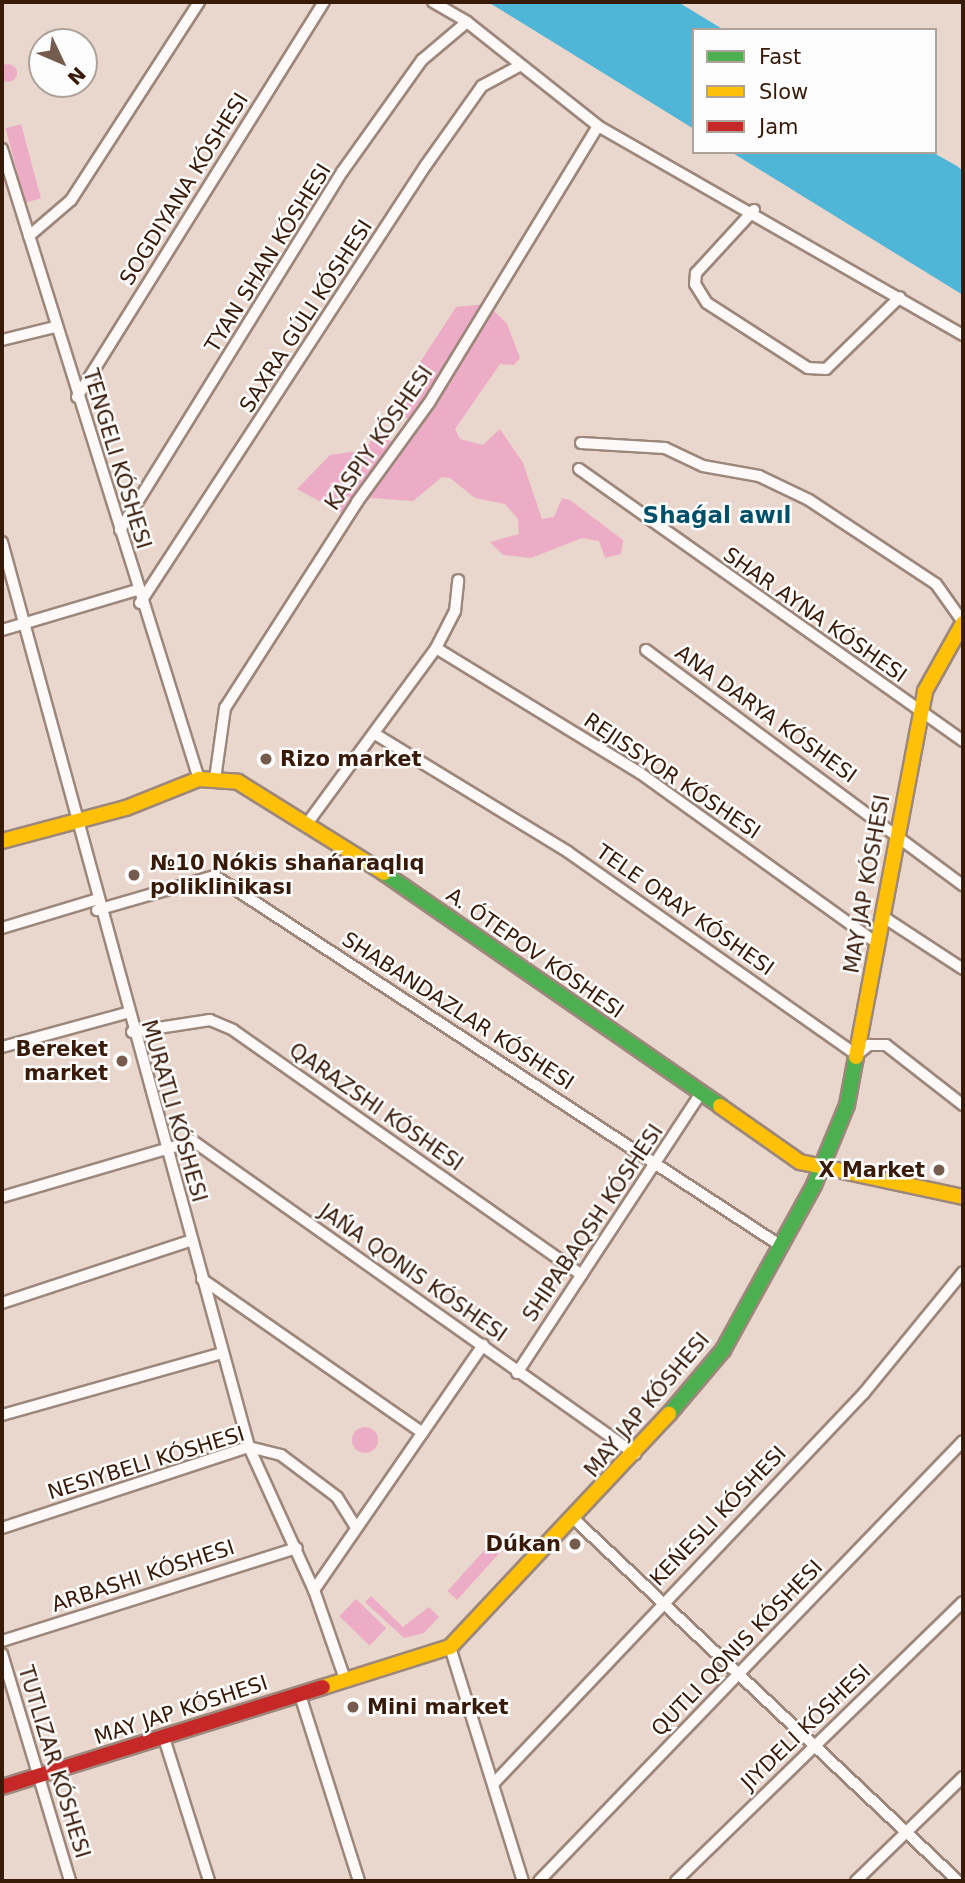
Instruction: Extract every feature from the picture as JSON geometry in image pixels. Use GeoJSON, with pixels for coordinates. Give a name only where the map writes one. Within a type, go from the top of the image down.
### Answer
{"type":"FeatureCollection","features":[{"type":"Feature","properties":{"kind":"street"},"geometry":{"type":"LineString","coordinates":[[29,236],[71,200],[199,2]]}},
{"type":"Feature","properties":{"kind":"street","name":"SOGDIYANA KÓSHESI"},"geometry":{"type":"LineString","coordinates":[[78,397],[324,2]]}},
{"type":"Feature","properties":{"kind":"street"},"geometry":{"type":"LineString","coordinates":[[432,2],[467,22],[519,66],[598,126],[754,210],[963,335]]}},
{"type":"Feature","properties":{"kind":"street","name":"TYAN SHAN KÓSHESI"},"geometry":{"type":"LineString","coordinates":[[120,530],[342,172],[422,60],[467,22]]}},
{"type":"Feature","properties":{"kind":"street","name":"SAXRA GÚLI KÓSHESI"},"geometry":{"type":"LineString","coordinates":[[140,603],[426,165],[482,86],[519,66]]}},
{"type":"Feature","properties":{"kind":"street","name":"KASPIY KÓSHESI"},"geometry":{"type":"LineString","coordinates":[[215,779],[225,708],[356,502],[429,403],[598,126]]}},
{"type":"Feature","properties":{"kind":"street","name":"TENGELI KÓSHESI"},"geometry":{"type":"LineString","coordinates":[[2,149],[140,603],[199,779]]}},
{"type":"Feature","properties":{"kind":"street"},"geometry":{"type":"LineString","coordinates":[[754,210],[696,273],[695,284],[708,303],[808,368],[826,369],[900,298]]}},
{"type":"Feature","properties":{"kind":"street"},"geometry":{"type":"LineString","coordinates":[[2,340],[55,327]]}},
{"type":"Feature","properties":{"kind":"street"},"geometry":{"type":"LineString","coordinates":[[580,443],[665,448],[704,466],[759,475],[809,500],[936,584],[963,623]]}},
{"type":"Feature","properties":{"kind":"street","name":"SHAR AYNA KÓSHESI"},"geometry":{"type":"LineString","coordinates":[[579,470],[647,512],[669,536],[963,741]]}},
{"type":"Feature","properties":{"kind":"street"},"geometry":{"type":"LineString","coordinates":[[2,542],[80,822],[96,905],[249,1447],[314,1590],[345,1679]]}},
{"type":"Feature","properties":{"kind":"street"},"geometry":{"type":"LineString","coordinates":[[309,821],[436,648],[455,611],[458,580]]}},
{"type":"Feature","properties":{"kind":"street"},"geometry":{"type":"LineString","coordinates":[[2,630],[137,590]]}},
{"type":"Feature","properties":{"kind":"street","name":"MAY JAP KÓSHESI"},"geometry":{"type":"LineString","coordinates":[[2,1787],[39,1778],[450,1647],[575,1520],[723,1350],[821,1171],[857,1055],[886,918],[896,833],[925,691],[963,623]]}},
{"type":"Feature","properties":{"kind":"street","name":"REJISSYOR KÓSHESI"},"geometry":{"type":"LineString","coordinates":[[436,648],[640,773],[879,945]]}},
{"type":"Feature","properties":{"kind":"street","name":"ANA DARYA KÓSHESI"},"geometry":{"type":"LineString","coordinates":[[646,650],[963,885]]}},
{"type":"Feature","properties":{"kind":"street","name":"TELE ORAY KÓSHESI"},"geometry":{"type":"LineString","coordinates":[[375,734],[568,852],[857,1055]]}},
{"type":"Feature","properties":{"kind":"street","name":"A. ÓTEPOV KÓSHESI"},"geometry":{"type":"LineString","coordinates":[[2,841],[80,822],[199,779],[238,782],[309,821],[700,1094],[821,1171],[963,1197]]}},
{"type":"Feature","properties":{"kind":"street","name":"SHABANDAZLAR KÓSHESI"},"geometry":{"type":"LineString","coordinates":[[2,928],[215,876],[781,1246]]}},
{"type":"Feature","properties":{"kind":"street"},"geometry":{"type":"LineString","coordinates":[[886,918],[963,969]]}},
{"type":"Feature","properties":{"kind":"street"},"geometry":{"type":"LineString","coordinates":[[2,1047],[126,1013]]}},
{"type":"Feature","properties":{"kind":"street"},"geometry":{"type":"LineString","coordinates":[[132,1032],[209,1020],[233,1030],[582,1275]]}},
{"type":"Feature","properties":{"kind":"street"},"geometry":{"type":"LineString","coordinates":[[857,1055],[869,1045],[886,1045],[963,1105]]}},
{"type":"Feature","properties":{"kind":"street"},"geometry":{"type":"LineString","coordinates":[[517,1373],[659,1164],[700,1094]]}},
{"type":"Feature","properties":{"kind":"street"},"geometry":{"type":"LineString","coordinates":[[2,1197],[164,1146],[192,1141],[635,1454]]}},
{"type":"Feature","properties":{"kind":"street"},"geometry":{"type":"LineString","coordinates":[[2,1303],[190,1241]]}},
{"type":"Feature","properties":{"kind":"street","name":"KEŃESLI KÓSHESI"},"geometry":{"type":"LineString","coordinates":[[495,1782],[663,1600],[864,1393],[941,1307],[963,1272]]}},
{"type":"Feature","properties":{"kind":"street"},"geometry":{"type":"LineString","coordinates":[[202,1279],[423,1433]]}},
{"type":"Feature","properties":{"kind":"street"},"geometry":{"type":"LineString","coordinates":[[314,1590],[483,1345]]}},
{"type":"Feature","properties":{"kind":"street"},"geometry":{"type":"LineString","coordinates":[[2,1415],[222,1353]]}},
{"type":"Feature","properties":{"kind":"street"},"geometry":{"type":"LineString","coordinates":[[539,1881],[963,1441]]}},
{"type":"Feature","properties":{"kind":"street","name":"NESIYBELI KÓSHESI"},"geometry":{"type":"LineString","coordinates":[[2,1528],[249,1447],[290,1462],[337,1497],[356,1527]]}},
{"type":"Feature","properties":{"kind":"street"},"geometry":{"type":"LineString","coordinates":[[575,1520],[740,1672],[958,1881]]}},
{"type":"Feature","properties":{"kind":"street"},"geometry":{"type":"LineString","coordinates":[[2,1641],[296,1548]]}},
{"type":"Feature","properties":{"kind":"street","name":"JIYDELI KÓSHESI"},"geometry":{"type":"LineString","coordinates":[[676,1881],[963,1602]]}},
{"type":"Feature","properties":{"kind":"street"},"geometry":{"type":"LineString","coordinates":[[450,1647],[495,1782],[523,1881]]}},
{"type":"Feature","properties":{"kind":"street"},"geometry":{"type":"LineString","coordinates":[[2,1654],[70,1881]]}},
{"type":"Feature","properties":{"kind":"street"},"geometry":{"type":"LineString","coordinates":[[300,1695],[359,1881]]}},
{"type":"Feature","properties":{"kind":"street"},"geometry":{"type":"LineString","coordinates":[[164,1738],[209,1881]]}},
{"type":"Feature","properties":{"kind":"street"},"geometry":{"type":"LineString","coordinates":[[856,1881],[963,1777]]}},
{"type":"Feature","properties":{"kind":"shaded area"},"geometry":{"type":"Polygon","coordinates":[[[4,64],[12,64],[17,73],[15,80],[4,82],[-1,77],[-1,69],[4,64]]]}},
{"type":"Feature","properties":{"kind":"shaded area"},"geometry":{"type":"Polygon","coordinates":[[[21,124],[41,198],[25,203],[6,128],[21,124]]]}},
{"type":"Feature","properties":{"kind":"shaded area"},"geometry":{"type":"Polygon","coordinates":[[[487,304],[507,324],[520,358],[514,365],[500,364],[455,429],[460,439],[483,445],[500,429],[523,463],[542,519],[554,517],[562,498],[570,500],[623,540],[621,554],[605,558],[599,541],[582,538],[531,558],[503,555],[490,542],[519,534],[518,519],[505,504],[475,498],[450,478],[442,477],[413,501],[371,498],[347,516],[297,489],[330,455],[365,450],[383,421],[390,441],[407,437],[408,420],[399,408],[404,387],[456,307],[487,304]]]}},
{"type":"Feature","properties":{"kind":"shaded area"},"geometry":{"type":"Polygon","coordinates":[[[365,1427],[374,1431],[378,1440],[374,1449],[365,1453],[356,1449],[352,1440],[356,1431],[365,1427]]]}},
{"type":"Feature","properties":{"kind":"shaded area"},"geometry":{"type":"Polygon","coordinates":[[[489,1545],[499,1554],[457,1600],[448,1591],[489,1545]]]}},
{"type":"Feature","properties":{"kind":"shaded area"},"geometry":{"type":"Polygon","coordinates":[[[371,1596],[403,1627],[429,1607],[439,1617],[424,1633],[404,1638],[365,1602],[371,1596]]]}},
{"type":"Feature","properties":{"kind":"shaded area"},"geometry":{"type":"Polygon","coordinates":[[[356,1599],[386,1628],[370,1645],[339,1616],[356,1599]]]}},
{"type":"Feature","properties":{"kind":"water"},"geometry":{"type":"Polygon","coordinates":[[[488,2],[678,2],[721,28],[692,28],[692,128],[488,2]]]}},
{"type":"Feature","properties":{"kind":"water"},"geometry":{"type":"Polygon","coordinates":[[[734,154],[936,154],[957,166],[963,171],[963,295],[734,154]]]}},
{"type":"Feature","properties":{"kind":"traffic: fast"},"geometry":{"type":"LineString","coordinates":[[384,873],[720,1106]]}},
{"type":"Feature","properties":{"kind":"traffic: fast"},"geometry":{"type":"LineString","coordinates":[[669,1414],[723,1350],[814,1185],[847,1105],[856,1057]]}},
{"type":"Feature","properties":{"kind":"traffic: slow"},"geometry":{"type":"LineString","coordinates":[[856,1057],[925,691],[963,623]]}},
{"type":"Feature","properties":{"kind":"traffic: slow"},"geometry":{"type":"LineString","coordinates":[[2,841],[126,808],[199,779],[238,782],[384,873]]}},
{"type":"Feature","properties":{"kind":"traffic: slow"},"geometry":{"type":"LineString","coordinates":[[720,1106],[800,1162],[963,1197]]}},
{"type":"Feature","properties":{"kind":"traffic: slow"},"geometry":{"type":"LineString","coordinates":[[323,1687],[450,1647],[669,1414]]}},
{"type":"Feature","properties":{"kind":"traffic: jam"},"geometry":{"type":"LineString","coordinates":[[2,1787],[323,1687]]}},
{"type":"Feature","properties":{"kind":"place","name":"Rizo market"},"geometry":{"type":"Point","coordinates":[266,759]}},
{"type":"Feature","properties":{"kind":"place","name":"№10 Nókis shańaraqlıq poliklinikası"},"geometry":{"type":"Point","coordinates":[134,875]}},
{"type":"Feature","properties":{"kind":"place","name":"Bereket market"},"geometry":{"type":"Point","coordinates":[122,1061]}},
{"type":"Feature","properties":{"kind":"place","name":"X Market"},"geometry":{"type":"Point","coordinates":[939,1170]}},
{"type":"Feature","properties":{"kind":"place","name":"Dúkan"},"geometry":{"type":"Point","coordinates":[575,1544]}},
{"type":"Feature","properties":{"kind":"place","name":"Mini market"},"geometry":{"type":"Point","coordinates":[353,1707]}},
{"type":"Feature","properties":{"kind":"district","name":"Shaǵal awıl"},"geometry":{"type":"Point","coordinates":[717,515]}}]}
